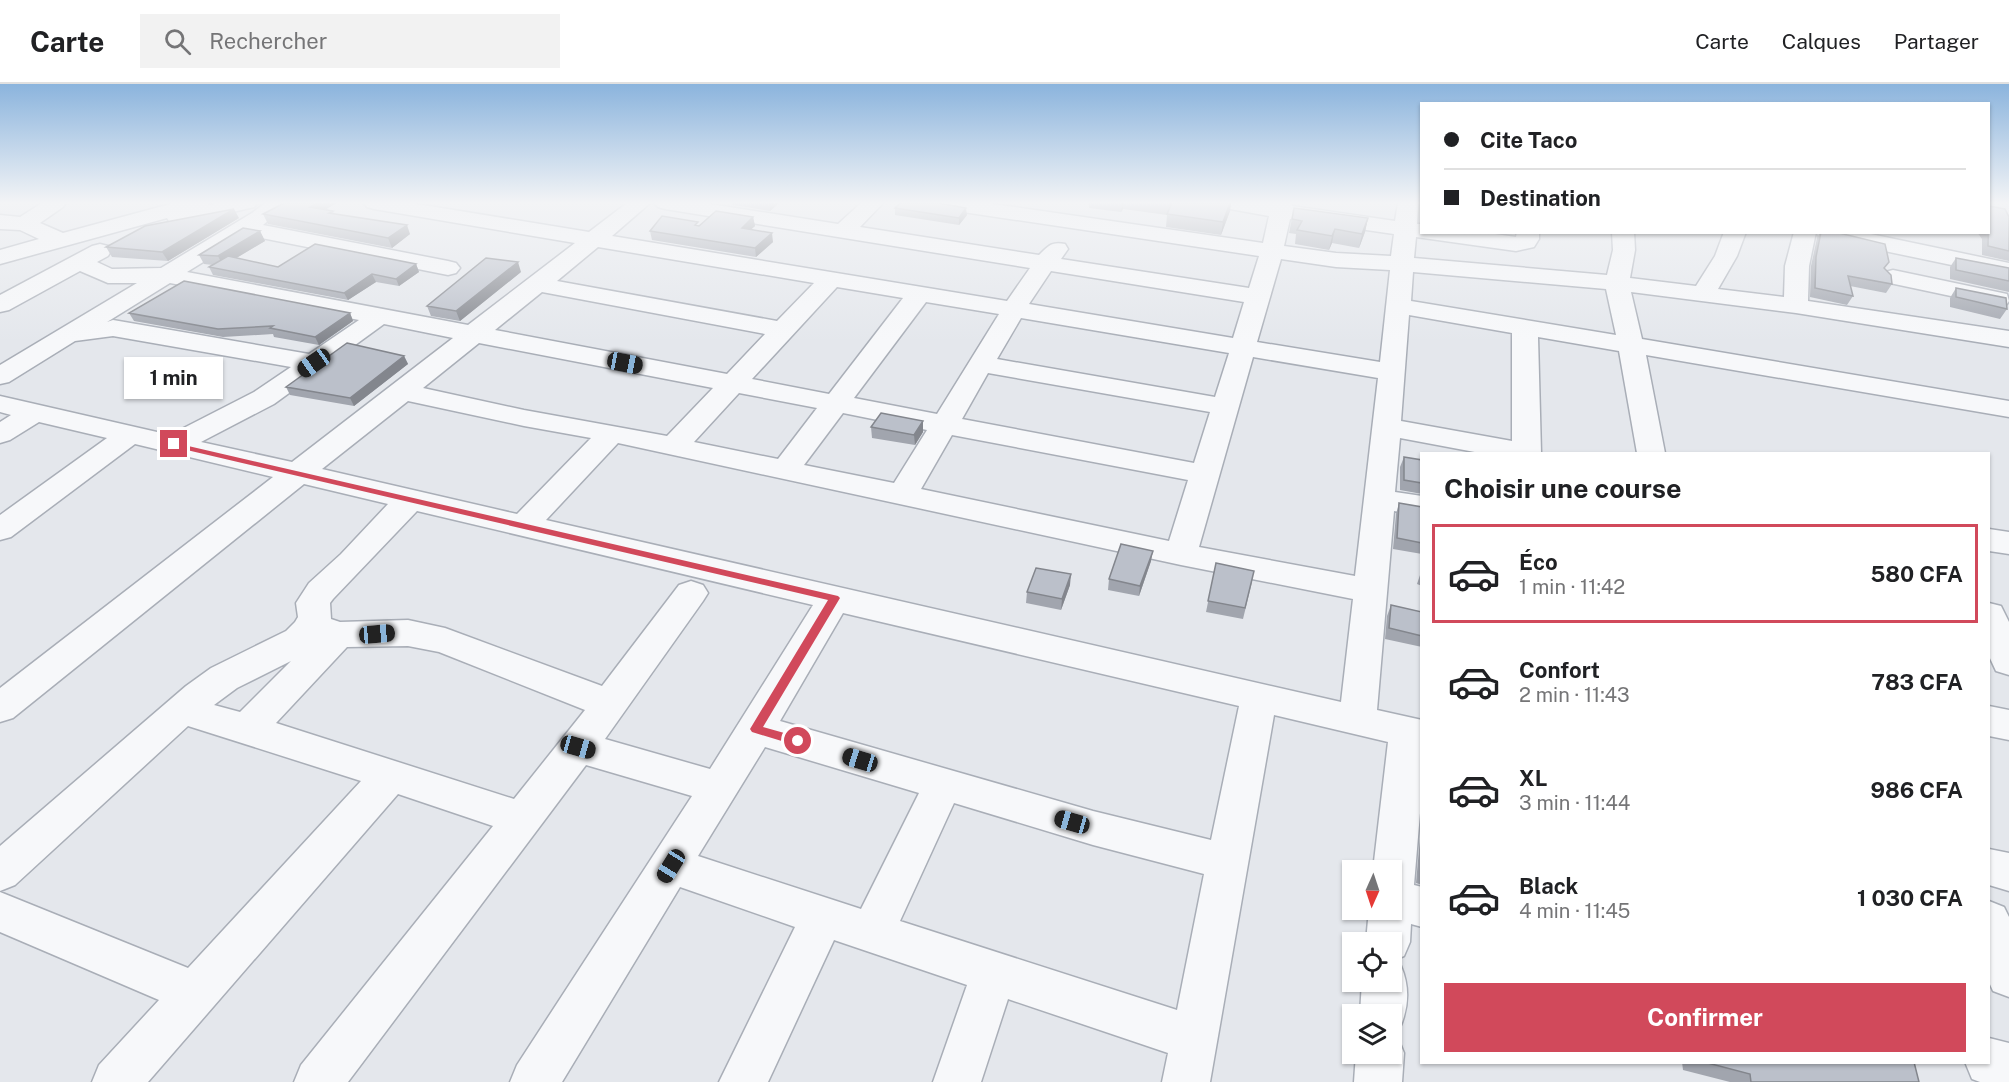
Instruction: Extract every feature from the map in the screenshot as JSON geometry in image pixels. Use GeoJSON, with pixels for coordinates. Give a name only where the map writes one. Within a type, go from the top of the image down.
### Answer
{"type":"FeatureCollection","features":[{"type":"Feature","properties":{"kind":"street"},"geometry":{"type":"LineString","coordinates":[[0,257],[24,250]]}},
{"type":"Feature","properties":{"kind":"street"},"geometry":{"type":"LineString","coordinates":[[0,305],[101,250]]}},
{"type":"Feature","properties":{"kind":"street"},"geometry":{"type":"LineString","coordinates":[[0,376],[208,250]]}},
{"type":"Feature","properties":{"kind":"street"},"geometry":{"type":"LineString","coordinates":[[354,250],[448,268]]}},
{"type":"Feature","properties":{"kind":"street"},"geometry":{"type":"LineString","coordinates":[[1,706],[580,250]]}},
{"type":"Feature","properties":{"kind":"street"},"geometry":{"type":"LineString","coordinates":[[712,250],[859,264],[1045,263],[1257,297]]}},
{"type":"Feature","properties":{"kind":"street"},"geometry":{"type":"LineString","coordinates":[[852,250],[859,264],[919,294],[1392,372]]}},
{"type":"Feature","properties":{"kind":"street"},"geometry":{"type":"LineString","coordinates":[[903,493],[1014,309],[1056,250]]}},
{"type":"Feature","properties":{"kind":"street"},"geometry":{"type":"LineString","coordinates":[[1265,250],[1336,260],[1617,283],[1703,293],[1903,321],[2009,339]]}},
{"type":"Feature","properties":{"kind":"street"},"geometry":{"type":"LineString","coordinates":[[1358,720],[1402,264],[1407,250]]}},
{"type":"Feature","properties":{"kind":"street"},"geometry":{"type":"LineString","coordinates":[[1624,250],[1617,283],[1651,452]]}},
{"type":"Feature","properties":{"kind":"street"},"geometry":{"type":"LineString","coordinates":[[1703,293],[1728,250]]}},
{"type":"Feature","properties":{"kind":"street"},"geometry":{"type":"LineString","coordinates":[[1796,306],[1797,266],[1801,250]]}},
{"type":"Feature","properties":{"kind":"street"},"geometry":{"type":"LineString","coordinates":[[1903,321],[1893,277],[1895,263],[1909,250]]}},
{"type":"Feature","properties":{"kind":"street"},"geometry":{"type":"LineString","coordinates":[[1893,277],[2008,304],[2007,270],[1946,250]]}},
{"type":"Feature","properties":{"kind":"street"},"geometry":{"type":"LineString","coordinates":[[1181,554],[1272,251]]}},
{"type":"Feature","properties":{"kind":"street"},"geometry":{"type":"LineString","coordinates":[[80,262],[108,276],[165,275],[1204,474]]}},
{"type":"Feature","properties":{"kind":"street"},"geometry":{"type":"LineString","coordinates":[[674,447],[783,330],[859,264]]}},
{"type":"Feature","properties":{"kind":"street"},"geometry":{"type":"LineString","coordinates":[[108,276],[120,303],[121,317],[112,328]]}},
{"type":"Feature","properties":{"kind":"street"},"geometry":{"type":"LineString","coordinates":[[537,284],[783,330]]}},
{"type":"Feature","properties":{"kind":"street"},"geometry":{"type":"LineString","coordinates":[[785,470],[919,294]]}},
{"type":"Feature","properties":{"kind":"street"},"geometry":{"type":"LineString","coordinates":[[1398,306],[2009,409]]}},
{"type":"Feature","properties":{"kind":"street"},"geometry":{"type":"LineString","coordinates":[[174,444],[264,398],[380,316]]}},
{"type":"Feature","properties":{"kind":"street"},"geometry":{"type":"LineString","coordinates":[[1525,327],[1526,452]]}},
{"type":"Feature","properties":{"kind":"street"},"geometry":{"type":"LineString","coordinates":[[67,337],[112,328],[314,363]]}},
{"type":"Feature","properties":{"kind":"street"},"geometry":{"type":"LineString","coordinates":[[980,364],[1226,407]]}},
{"type":"Feature","properties":{"kind":"street"},"geometry":{"type":"LineString","coordinates":[[401,391],[524,418],[612,433],[903,493],[1181,554],[1371,591]]}},
{"type":"Feature","properties":{"kind":"street"},"geometry":{"type":"LineString","coordinates":[[0,404],[1415,734],[1397,860]]}},
{"type":"Feature","properties":{"kind":"street"},"geometry":{"type":"LineString","coordinates":[[0,434],[35,412]]}},
{"type":"Feature","properties":{"kind":"street"},"geometry":{"type":"LineString","coordinates":[[1386,427],[1521,452]]}},
{"type":"Feature","properties":{"kind":"street"},"geometry":{"type":"LineString","coordinates":[[523,525],[612,433]]}},
{"type":"Feature","properties":{"kind":"street"},"geometry":{"type":"LineString","coordinates":[[0,530],[130,434]]}},
{"type":"Feature","properties":{"kind":"street"},"geometry":{"type":"LineString","coordinates":[[1379,499],[1420,506]]}},
{"type":"Feature","properties":{"kind":"street"},"geometry":{"type":"LineString","coordinates":[[325,631],[313,603],[318,593],[353,561],[388,521],[411,500]]}},
{"type":"Feature","properties":{"kind":"street"},"geometry":{"type":"LineString","coordinates":[[1990,540],[2009,543]]}},
{"type":"Feature","properties":{"kind":"street"},"geometry":{"type":"LineString","coordinates":[[318,1082],[578,747],[691,593]]}},
{"type":"Feature","properties":{"kind":"street"},"geometry":{"type":"LineString","coordinates":[[534,1082],[671,866],[835,598]]}},
{"type":"Feature","properties":{"kind":"street"},"geometry":{"type":"LineString","coordinates":[[1994,617],[2009,662]]}},
{"type":"Feature","properties":{"kind":"street"},"geometry":{"type":"LineString","coordinates":[[248,728],[325,631]]}},
{"type":"Feature","properties":{"kind":"street"},"geometry":{"type":"LineString","coordinates":[[0,872],[182,710],[227,676],[290,645],[325,631],[408,633],[445,641],[609,704]]}},
{"type":"Feature","properties":{"kind":"street"},"geometry":{"type":"LineString","coordinates":[[1186,1082],[1259,697]]}},
{"type":"Feature","properties":{"kind":"street"},"geometry":{"type":"LineString","coordinates":[[182,710],[248,728],[389,777],[522,818]]}},
{"type":"Feature","properties":{"kind":"street"},"geometry":{"type":"LineString","coordinates":[[1990,721],[2009,725]]}},
{"type":"Feature","properties":{"kind":"street"},"geometry":{"type":"LineString","coordinates":[[756,729],[1093,828],[1227,862]]}},
{"type":"Feature","properties":{"kind":"street"},"geometry":{"type":"LineString","coordinates":[[578,747],[719,788]]}},
{"type":"Feature","properties":{"kind":"street"},"geometry":{"type":"LineString","coordinates":[[116,1082],[389,777]]}},
{"type":"Feature","properties":{"kind":"street"},"geometry":{"type":"LineString","coordinates":[[872,933],[943,784]]}},
{"type":"Feature","properties":{"kind":"street"},"geometry":{"type":"LineString","coordinates":[[671,866],[1194,1039]]}},
{"type":"Feature","properties":{"kind":"street"},"geometry":{"type":"LineString","coordinates":[[1990,867],[2009,872]]}},
{"type":"Feature","properties":{"kind":"street"},"geometry":{"type":"LineString","coordinates":[[1402,902],[1420,906]]}},
{"type":"Feature","properties":{"kind":"street"},"geometry":{"type":"LineString","coordinates":[[0,912],[196,993]]}},
{"type":"Feature","properties":{"kind":"street"},"geometry":{"type":"LineString","coordinates":[[743,1082],[823,916]]}},
{"type":"Feature","properties":{"kind":"street"},"geometry":{"type":"LineString","coordinates":[[1990,924],[2009,976]]}},
{"type":"Feature","properties":{"kind":"street"},"geometry":{"type":"LineString","coordinates":[[957,1082],[994,973]]}},
{"type":"Feature","properties":{"kind":"street"},"geometry":{"type":"LineString","coordinates":[[1990,1062],[2009,1067]]}},
{"type":"Feature","properties":{"kind":"street"},"geometry":{"type":"LineString","coordinates":[[1378,1082],[1379,1064]]}},
{"type":"Feature","properties":{"kind":"building"},"geometry":{"type":"Polygon","coordinates":[[[135,250],[166,250],[162,252],[135,250]]]}},
{"type":"Feature","properties":{"kind":"building"},"geometry":{"type":"Polygon","coordinates":[[[208,250],[229,250],[218,256],[199,255],[208,250]]]}},
{"type":"Feature","properties":{"kind":"building"},"geometry":{"type":"Polygon","coordinates":[[[306,250],[343,250],[416,264],[396,279],[372,274],[344,293],[209,267],[228,256],[278,267],[306,250]]]}},
{"type":"Feature","properties":{"kind":"building"},"geometry":{"type":"Polygon","coordinates":[[[1817,250],[1886,250],[1889,262],[1884,268],[1891,275],[1892,284],[1848,276],[1853,296],[1815,288],[1817,250]]]}},
{"type":"Feature","properties":{"kind":"building"},"geometry":{"type":"Polygon","coordinates":[[[486,258],[518,262],[456,311],[427,306],[486,258]]]}},
{"type":"Feature","properties":{"kind":"building"},"geometry":{"type":"Polygon","coordinates":[[[1956,258],[2009,268],[2009,281],[1956,270],[1956,258]]]}},
{"type":"Feature","properties":{"kind":"building"},"geometry":{"type":"Polygon","coordinates":[[[184,281],[350,313],[315,337],[270,328],[273,326],[218,329],[129,313],[184,281]]]}},
{"type":"Feature","properties":{"kind":"building"},"geometry":{"type":"Polygon","coordinates":[[[1956,288],[2006,298],[2007,309],[1956,297],[1956,288]]]}},
{"type":"Feature","properties":{"kind":"building"},"geometry":{"type":"Polygon","coordinates":[[[347,343],[404,356],[350,398],[286,387],[347,343]]]}},
{"type":"Feature","properties":{"kind":"building"},"geometry":{"type":"Polygon","coordinates":[[[881,413],[923,421],[914,435],[871,427],[881,413]]]}},
{"type":"Feature","properties":{"kind":"building"},"geometry":{"type":"Polygon","coordinates":[[[1404,457],[1420,460],[1420,483],[1404,480],[1404,457]]]}},
{"type":"Feature","properties":{"kind":"building"},"geometry":{"type":"Polygon","coordinates":[[[1399,503],[1420,507],[1420,543],[1397,538],[1399,503]]]}},
{"type":"Feature","properties":{"kind":"building"},"geometry":{"type":"Polygon","coordinates":[[[1121,544],[1153,551],[1140,586],[1109,579],[1121,544]]]}},
{"type":"Feature","properties":{"kind":"building"},"geometry":{"type":"Polygon","coordinates":[[[1216,563],[1254,571],[1245,608],[1208,601],[1216,563]]]}},
{"type":"Feature","properties":{"kind":"building"},"geometry":{"type":"Polygon","coordinates":[[[1036,568],[1071,574],[1062,599],[1027,592],[1036,568]]]}},
{"type":"Feature","properties":{"kind":"building"},"geometry":{"type":"Polygon","coordinates":[[[1391,605],[1420,612],[1420,636],[1389,628],[1391,605]]]}},
{"type":"Feature","properties":{"kind":"building"},"geometry":{"type":"Polygon","coordinates":[[[1712,1064],[1914,1064],[1919,1082],[1751,1082],[1750,1074],[1712,1064]]]}},
{"type":"Feature","properties":{"kind":"route"},"geometry":{"type":"LineString","coordinates":[[174,444],[835,598],[756,729],[798,741]]}}]}
